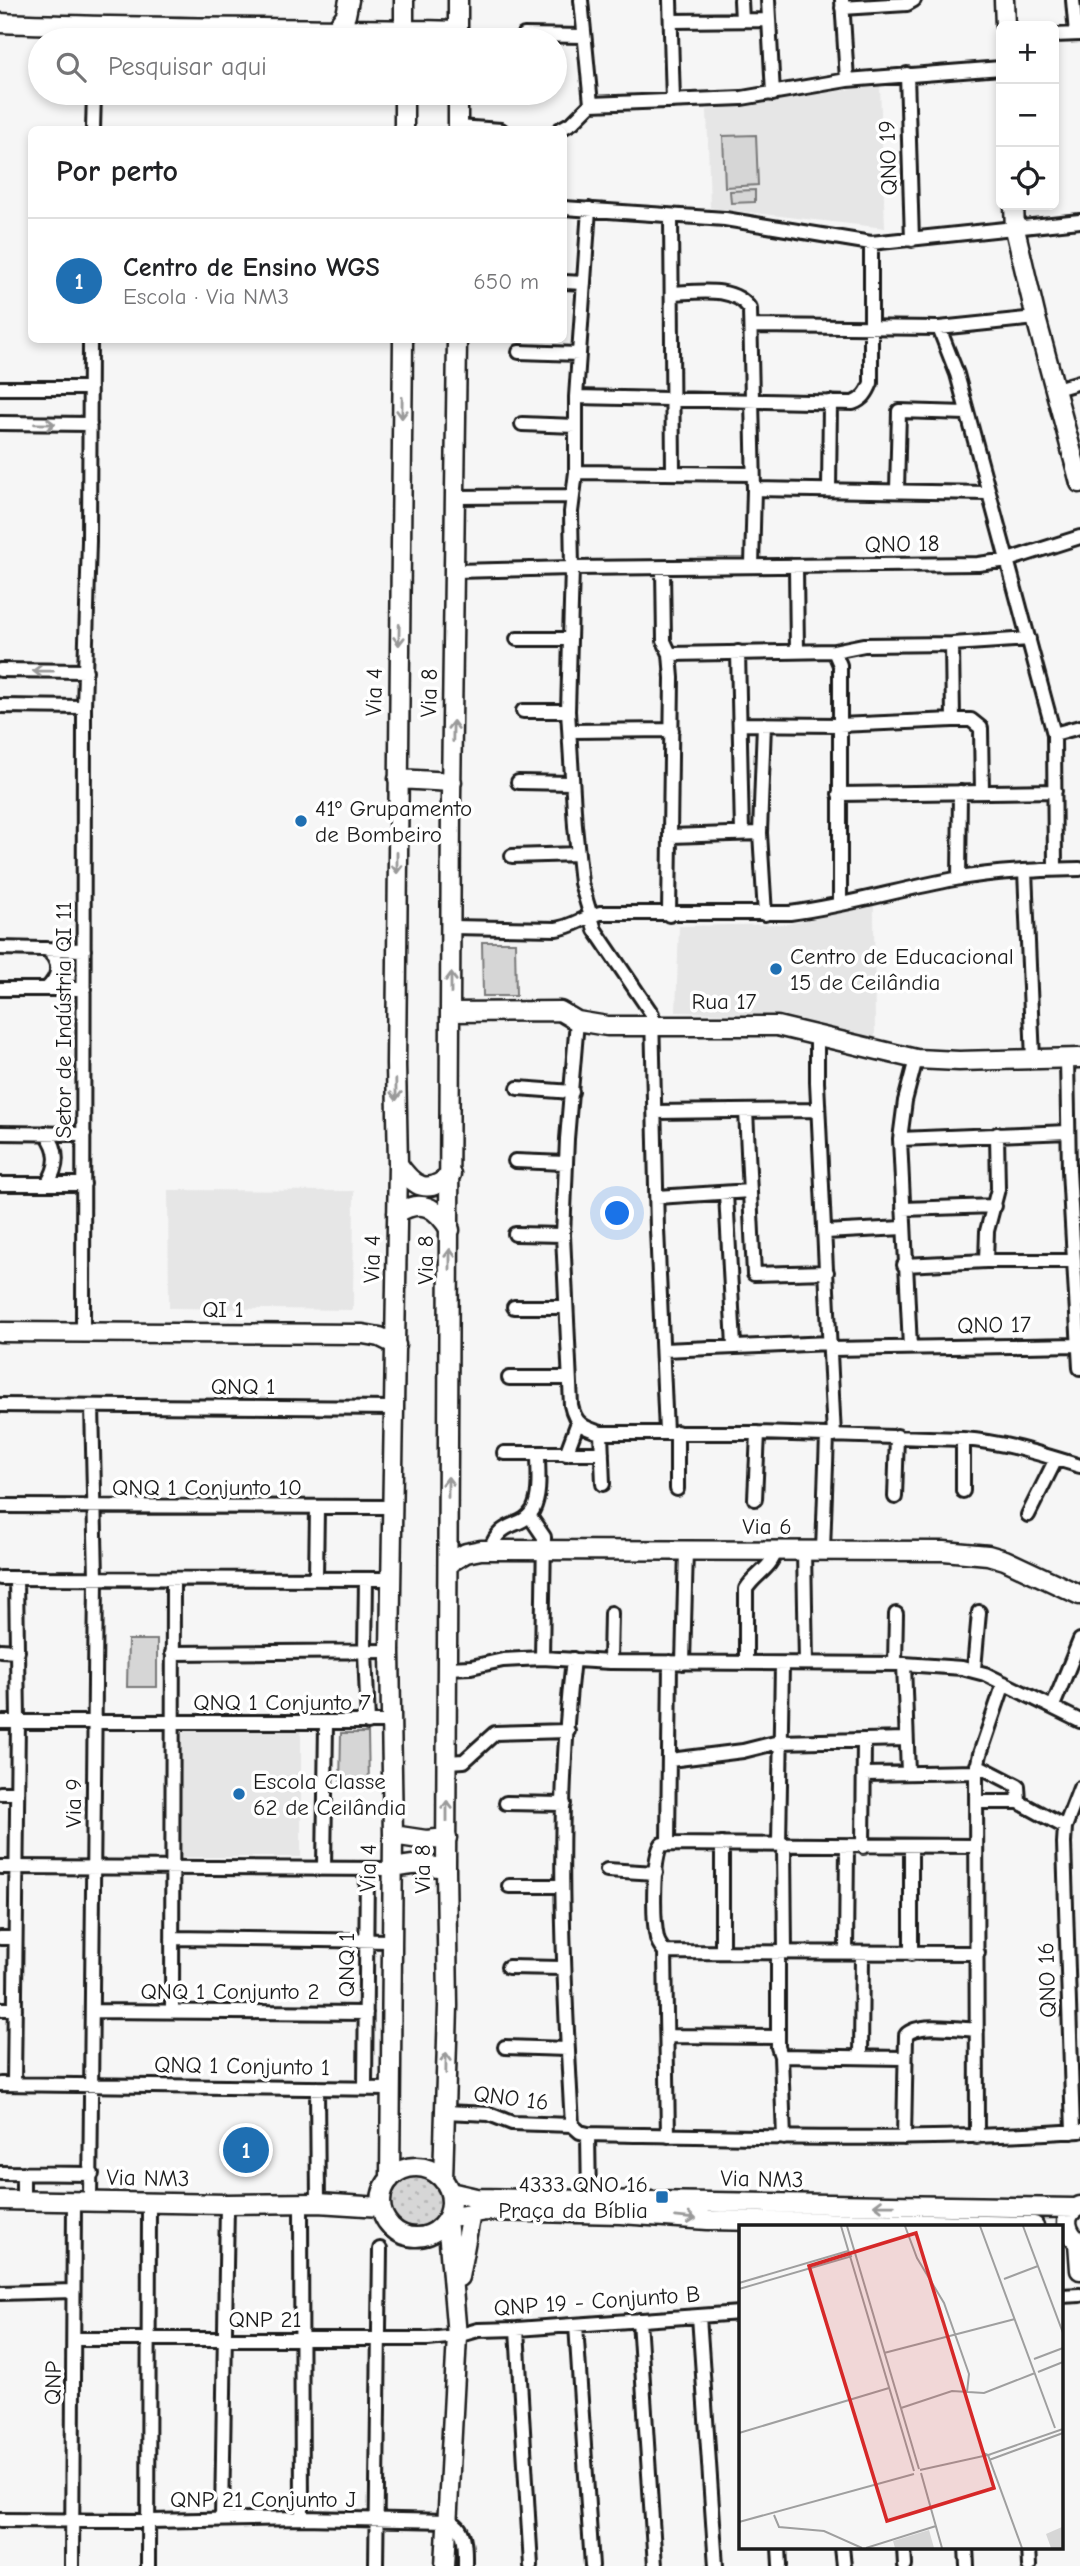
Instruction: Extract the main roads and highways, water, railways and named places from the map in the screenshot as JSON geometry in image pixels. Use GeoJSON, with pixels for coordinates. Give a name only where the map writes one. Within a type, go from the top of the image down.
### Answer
{"type":"FeatureCollection","features":[{"type":"Feature","properties":{"kind":"main road"},"geometry":{"type":"LineString","coordinates":[[337,27],[346,15],[349,0]]}},
{"type":"Feature","properties":{"kind":"main road"},"geometry":{"type":"LineString","coordinates":[[404,0],[404,28]]}},
{"type":"Feature","properties":{"kind":"main road"},"geometry":{"type":"LineString","coordinates":[[457,28],[458,0]]}},
{"type":"Feature","properties":{"kind":"main road"},"geometry":{"type":"LineString","coordinates":[[1004,0],[1005,21]]}},
{"type":"Feature","properties":{"kind":"main road"},"geometry":{"type":"LineString","coordinates":[[0,23],[122,28],[345,28]]}},
{"type":"Feature","properties":{"kind":"main road"},"geometry":{"type":"LineString","coordinates":[[404,105],[404,126]]}},
{"type":"Feature","properties":{"kind":"main road"},"geometry":{"type":"LineString","coordinates":[[458,105],[458,126]]}},
{"type":"Feature","properties":{"kind":"main road"},"geometry":{"type":"LineString","coordinates":[[1014,210],[1015,229],[1036,318],[1080,483]]}},
{"type":"Feature","properties":{"kind":"main road","name":"Via 4"},"geometry":{"type":"LineString","coordinates":[[384,2193],[390,2088],[393,1869],[390,1651],[398,1164],[396,1065],[403,343]]}},
{"type":"Feature","properties":{"kind":"main road","name":"Via 8"},"geometry":{"type":"LineString","coordinates":[[447,2186],[445,2112],[448,2006],[446,1869],[451,927],[457,343]]}},
{"type":"Feature","properties":{"kind":"main road"},"geometry":{"type":"LineString","coordinates":[[398,779],[452,782]]}},
{"type":"Feature","properties":{"kind":"main road","name":"Rua 17"},"geometry":{"type":"LineString","coordinates":[[451,1012],[560,1011],[577,1021],[590,1024],[757,1025],[817,1034],[916,1059],[959,1061],[1074,1058]]}},
{"type":"Feature","properties":{"kind":"main road"},"geometry":{"type":"LineString","coordinates":[[398,1164],[411,1181],[426,1187],[436,1186],[451,1174]]}},
{"type":"Feature","properties":{"kind":"main road"},"geometry":{"type":"LineString","coordinates":[[397,1213],[407,1207],[427,1206],[438,1212],[450,1230]]}},
{"type":"Feature","properties":{"kind":"main road","name":"QI 1"},"geometry":{"type":"LineString","coordinates":[[363,1334],[381,1329],[396,1320]]}},
{"type":"Feature","properties":{"kind":"main road","name":"QI 1"},"geometry":{"type":"LineString","coordinates":[[0,1332],[363,1334],[380,1337],[396,1345]]}},
{"type":"Feature","properties":{"kind":"main road"},"geometry":{"type":"LineString","coordinates":[[448,1534],[457,1542],[486,1550]]}},
{"type":"Feature","properties":{"kind":"main road","name":"Via 6"},"geometry":{"type":"LineString","coordinates":[[449,1563],[466,1553],[486,1550],[944,1551],[988,1555],[1005,1560],[1080,1595]]}},
{"type":"Feature","properties":{"kind":"main road"},"geometry":{"type":"LineString","coordinates":[[393,1835],[426,1840],[447,1838]]}},
{"type":"Feature","properties":{"kind":"main road"},"geometry":{"type":"LineString","coordinates":[[393,1869],[411,1863],[446,1869]]}},
{"type":"Feature","properties":{"kind":"main road"},"geometry":{"type":"LineString","coordinates":[[407,2168],[427,2169],[447,2186],[450,2210],[447,2218],[436,2230],[420,2236],[411,2236],[391,2226],[384,2193],[407,2168]]}},
{"type":"Feature","properties":{"kind":"main road","name":"Via NM3"},"geometry":{"type":"LineString","coordinates":[[447,2186],[476,2197],[1077,2207]]}},
{"type":"Feature","properties":{"kind":"main road","name":"Via NM3"},"geometry":{"type":"LineString","coordinates":[[0,2200],[318,2203],[384,2193]]}},
{"type":"Feature","properties":{"kind":"main road"},"geometry":{"type":"LineString","coordinates":[[1077,2207],[1066,2223],[1080,2270]]}},
{"type":"Feature","properties":{"kind":"main road","name":"Via NM3"},"geometry":{"type":"LineString","coordinates":[[447,2218],[486,2211],[621,2214],[708,2220],[941,2225]]}},
{"type":"Feature","properties":{"kind":"main road"},"geometry":{"type":"LineString","coordinates":[[454,2304],[471,2213]]}},
{"type":"Feature","properties":{"kind":"main road"},"geometry":{"type":"LineString","coordinates":[[445,2566],[457,2336],[447,2218]]}},
{"type":"Feature","properties":{"kind":"main road"},"geometry":{"type":"LineString","coordinates":[[420,2236],[437,2252],[454,2304]]}},
{"type":"Feature","properties":{"kind":"place","name":"41º Grupamento de Bombeiro"},"geometry":{"type":"Point","coordinates":[301,821]}},
{"type":"Feature","properties":{"kind":"place","name":"Centro de Educacional 15 de Ceilândia"},"geometry":{"type":"Point","coordinates":[776,969]}},
{"type":"Feature","properties":{"kind":"place","name":"Escola Classe 62 de Ceilândia"},"geometry":{"type":"Point","coordinates":[239,1794]}},
{"type":"Feature","properties":{"kind":"place","name":"Centro de Ensino WGS"},"geometry":{"type":"Point","coordinates":[246,2150]}},
{"type":"Feature","properties":{"kind":"place","name":"4333 QNO 16 Praça da Bíblia"},"geometry":{"type":"Point","coordinates":[662,2197]}}]}
